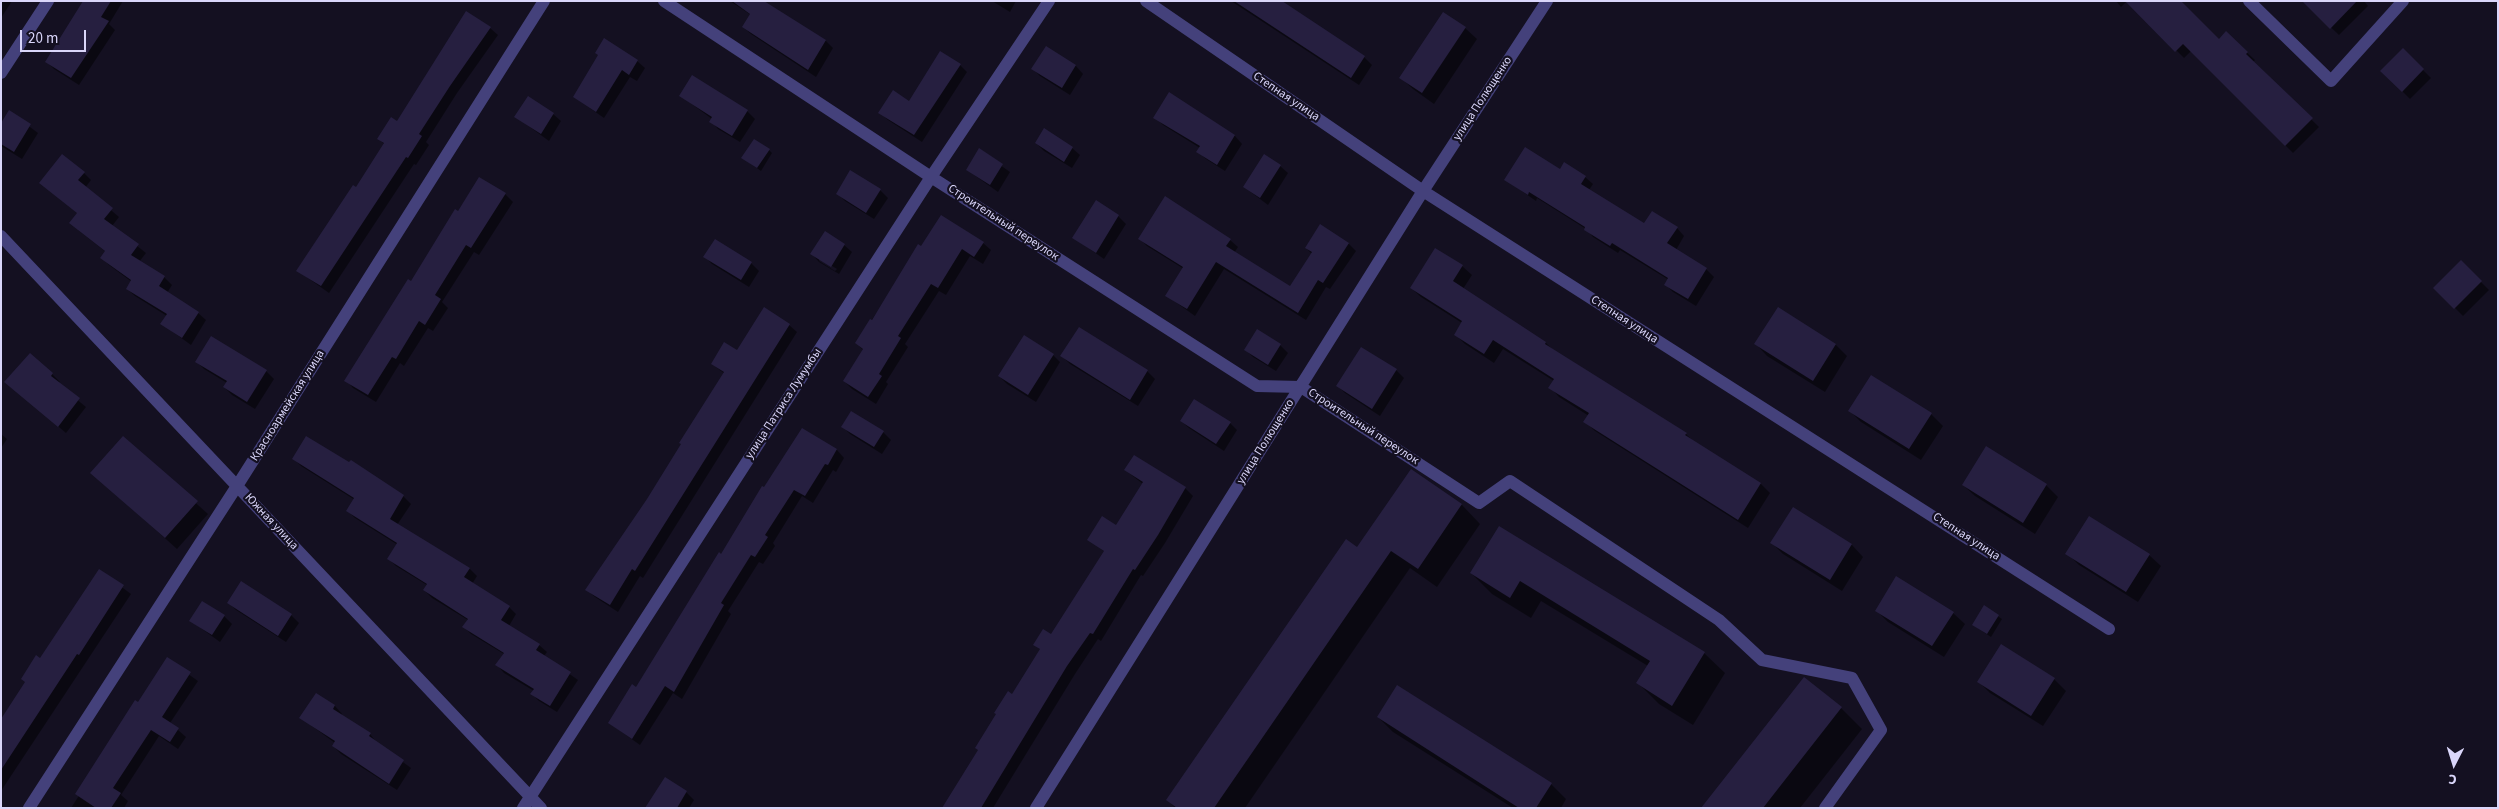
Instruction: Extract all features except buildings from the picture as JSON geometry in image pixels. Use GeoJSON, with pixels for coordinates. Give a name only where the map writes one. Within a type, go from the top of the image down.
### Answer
{"type":"FeatureCollection","features":[{"type":"Feature","properties":{"kind":"street"},"geometry":{"type":"LineString","coordinates":[[1,73],[48,1]]}},
{"type":"Feature","properties":{"kind":"street","name":"Красноармейская улица"},"geometry":{"type":"LineString","coordinates":[[29,808],[237,486],[544,1]]}},
{"type":"Feature","properties":{"kind":"street","name":"Строительный переулок"},"geometry":{"type":"LineString","coordinates":[[664,1],[931,177],[1257,386],[1301,386],[1479,503],[1510,481],[1719,620],[1762,660],[1852,678],[1881,730],[1824,808]]}},
{"type":"Feature","properties":{"kind":"street","name":"улица Патриса Лумумбы"},"geometry":{"type":"LineString","coordinates":[[523,808],[931,177],[1049,1]]}},
{"type":"Feature","properties":{"kind":"street","name":"Степная улица"},"geometry":{"type":"LineString","coordinates":[[1146,1],[1422,191],[2109,628]]}},
{"type":"Feature","properties":{"kind":"street","name":"улица Полющенко"},"geometry":{"type":"LineString","coordinates":[[1036,808],[1422,191],[1547,1]]}},
{"type":"Feature","properties":{"kind":"street"},"geometry":{"type":"LineString","coordinates":[[2249,1],[2331,81],[2403,1]]}},
{"type":"Feature","properties":{"kind":"street","name":"Южная улица"},"geometry":{"type":"LineString","coordinates":[[1,236],[541,808]]}}]}
